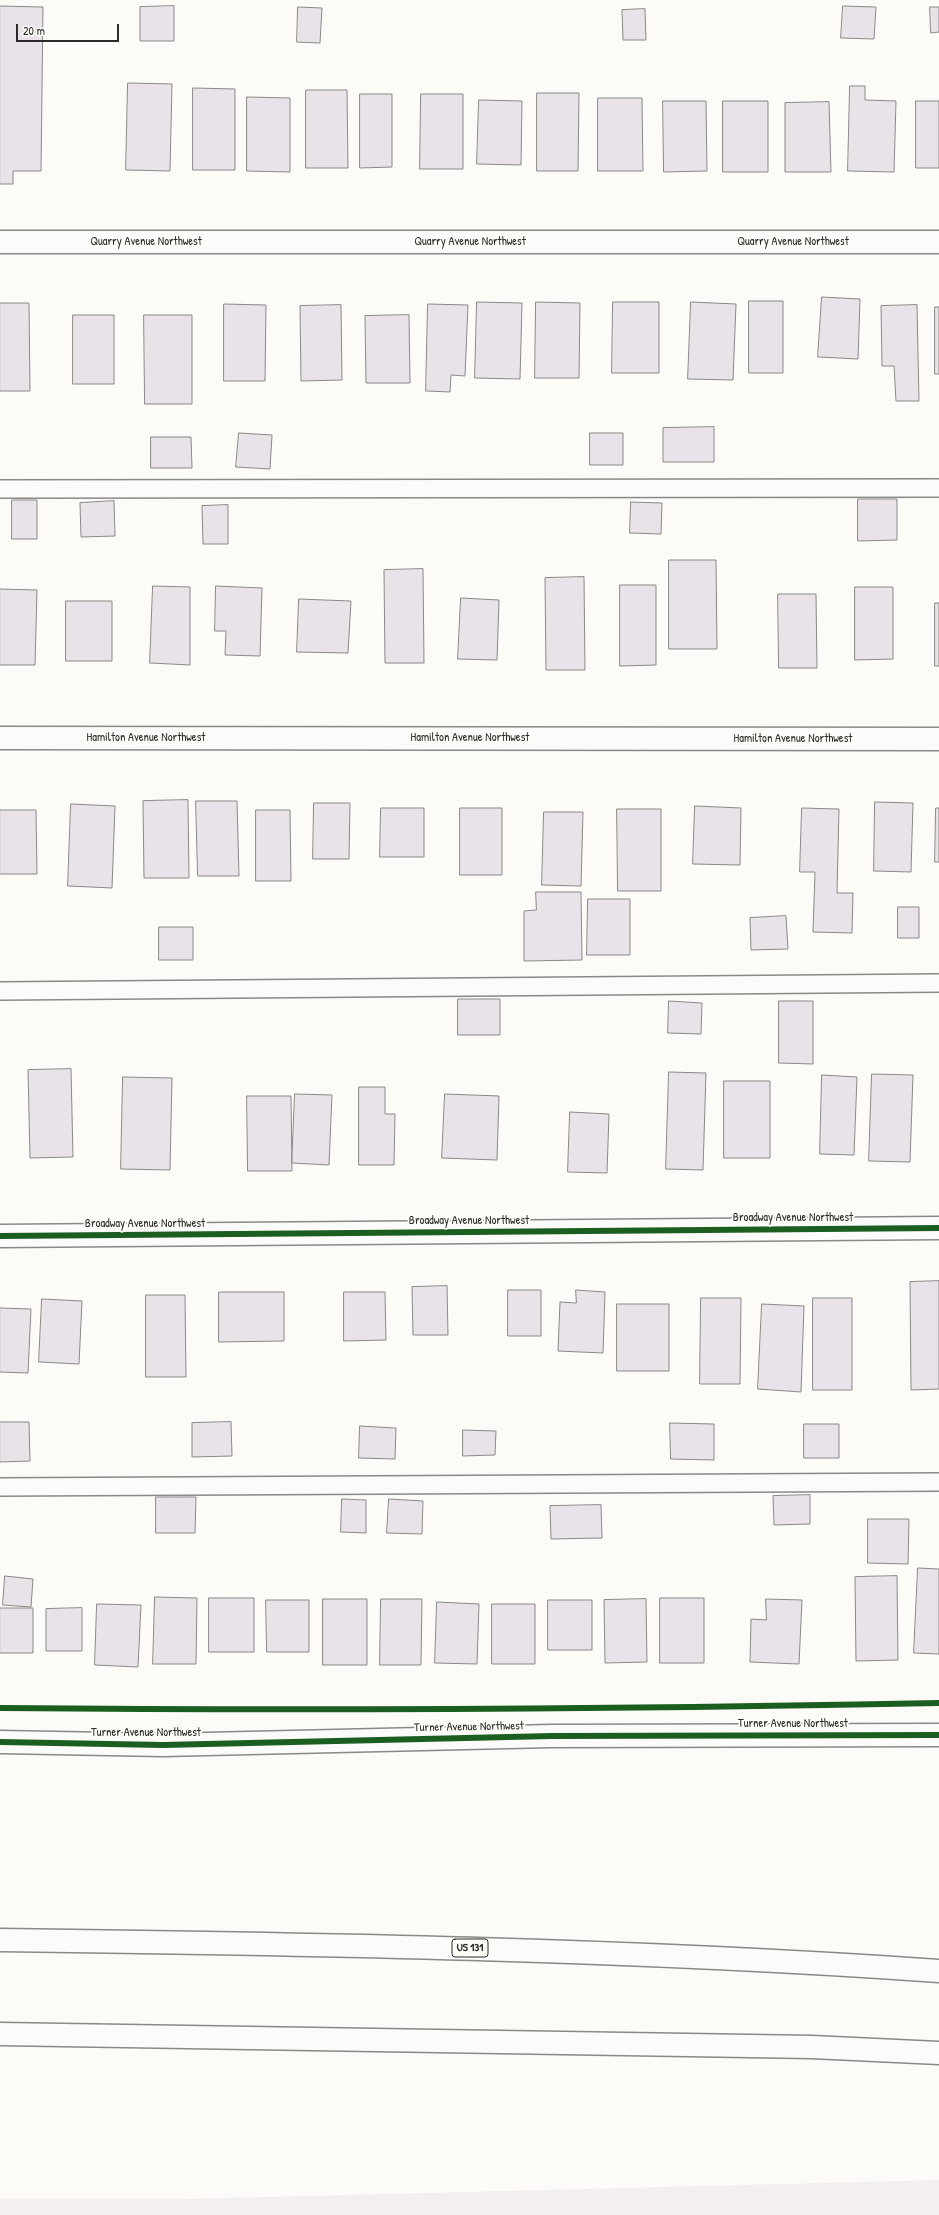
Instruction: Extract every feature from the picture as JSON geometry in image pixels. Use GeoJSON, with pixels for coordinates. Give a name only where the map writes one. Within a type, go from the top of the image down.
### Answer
{"type":"FeatureCollection","features":[{"type":"Feature","properties":{"kind":"main road","name":"Quarry Avenue Northwest"},"geometry":{"type":"LineString","coordinates":[[0,242],[939,242]]}},
{"type":"Feature","properties":{"kind":"main road","name":"Hamilton Avenue Northwest"},"geometry":{"type":"LineString","coordinates":[[0,738],[939,739]]}},
{"type":"Feature","properties":{"kind":"main road","name":"Broadway Avenue Northwest"},"geometry":{"type":"LineString","coordinates":[[0,1236],[939,1228]]}},
{"type":"Feature","properties":{"kind":"main road","name":"Turner Avenue Northwest"},"geometry":{"type":"LineString","coordinates":[[0,1742],[163,1745],[552,1736],[939,1735]]}},
{"type":"Feature","properties":{"kind":"main road","name":"US 131"},"geometry":{"type":"LineString","coordinates":[[0,1940],[274,1943],[569,1951],[810,1962],[939,1970]]}},
{"type":"Feature","properties":{"kind":"main road"},"geometry":{"type":"LineString","coordinates":[[0,2034],[804,2047],[939,2053]]}},
{"type":"Feature","properties":{"kind":"lane"},"geometry":{"type":"LineString","coordinates":[[0,489],[939,488]]}},
{"type":"Feature","properties":{"kind":"lane"},"geometry":{"type":"LineString","coordinates":[[0,990],[939,983]]}},
{"type":"Feature","properties":{"kind":"lane"},"geometry":{"type":"LineString","coordinates":[[0,1488],[939,1482]]}},
{"type":"Feature","properties":{"kind":"shaded area"},"geometry":{"type":"Polygon","coordinates":[[[939,2180],[939,2215],[0,2215],[0,2199],[187,2199],[939,2180]]]}},
{"type":"Feature","properties":{"kind":"building"},"geometry":{"type":"Polygon","coordinates":[[[0,6],[43,7],[41,171],[13,171],[13,184],[0,184],[0,6]]]}},
{"type":"Feature","properties":{"kind":"building"},"geometry":{"type":"Polygon","coordinates":[[[174,6],[174,41],[140,41],[140,7],[174,6]]]}},
{"type":"Feature","properties":{"kind":"building"},"geometry":{"type":"Polygon","coordinates":[[[843,6],[876,7],[874,39],[841,38],[843,6]]]}},
{"type":"Feature","properties":{"kind":"building"},"geometry":{"type":"Polygon","coordinates":[[[298,7],[322,8],[320,43],[297,42],[298,7]]]}},
{"type":"Feature","properties":{"kind":"building"},"geometry":{"type":"Polygon","coordinates":[[[930,7],[939,7],[939,32],[931,33],[930,7]]]}},
{"type":"Feature","properties":{"kind":"building"},"geometry":{"type":"Polygon","coordinates":[[[645,9],[646,40],[623,40],[622,10],[645,9]]]}},
{"type":"Feature","properties":{"kind":"building"},"geometry":{"type":"Polygon","coordinates":[[[128,83],[172,84],[170,171],[126,170],[128,83]]]}},
{"type":"Feature","properties":{"kind":"building"},"geometry":{"type":"Polygon","coordinates":[[[850,86],[865,86],[865,100],[896,101],[894,172],[848,171],[850,86]]]}},
{"type":"Feature","properties":{"kind":"building"},"geometry":{"type":"Polygon","coordinates":[[[193,88],[235,89],[235,170],[193,170],[193,88]]]}},
{"type":"Feature","properties":{"kind":"building"},"geometry":{"type":"Polygon","coordinates":[[[306,90],[347,90],[348,168],[306,168],[306,90]]]}},
{"type":"Feature","properties":{"kind":"building"},"geometry":{"type":"Polygon","coordinates":[[[537,93],[579,93],[578,171],[537,171],[537,93]]]}},
{"type":"Feature","properties":{"kind":"building"},"geometry":{"type":"Polygon","coordinates":[[[360,94],[392,94],[392,167],[360,168],[360,94]]]}},
{"type":"Feature","properties":{"kind":"building"},"geometry":{"type":"Polygon","coordinates":[[[421,94],[463,94],[463,169],[420,169],[421,94]]]}},
{"type":"Feature","properties":{"kind":"building"},"geometry":{"type":"Polygon","coordinates":[[[247,97],[290,98],[290,172],[247,171],[247,97]]]}},
{"type":"Feature","properties":{"kind":"building"},"geometry":{"type":"Polygon","coordinates":[[[598,98],[642,98],[643,171],[598,171],[598,98]]]}},
{"type":"Feature","properties":{"kind":"building"},"geometry":{"type":"Polygon","coordinates":[[[479,100],[522,101],[521,165],[477,164],[479,100]]]}},
{"type":"Feature","properties":{"kind":"building"},"geometry":{"type":"Polygon","coordinates":[[[663,101],[706,101],[707,171],[664,172],[663,101]]]}},
{"type":"Feature","properties":{"kind":"building"},"geometry":{"type":"Polygon","coordinates":[[[723,101],[768,101],[768,172],[723,172],[723,101]]]}},
{"type":"Feature","properties":{"kind":"building"},"geometry":{"type":"Polygon","coordinates":[[[916,101],[939,101],[939,168],[916,168],[916,101]]]}},
{"type":"Feature","properties":{"kind":"building"},"geometry":{"type":"Polygon","coordinates":[[[829,102],[831,172],[785,172],[785,103],[829,102]]]}},
{"type":"Feature","properties":{"kind":"building"},"geometry":{"type":"Polygon","coordinates":[[[822,297],[860,299],[858,359],[818,357],[822,297]]]}},
{"type":"Feature","properties":{"kind":"building"},"geometry":{"type":"Polygon","coordinates":[[[749,301],[783,301],[783,373],[749,373],[749,301]]]}},
{"type":"Feature","properties":{"kind":"building"},"geometry":{"type":"Polygon","coordinates":[[[477,302],[522,303],[520,379],[475,378],[477,302]]]}},
{"type":"Feature","properties":{"kind":"building"},"geometry":{"type":"Polygon","coordinates":[[[536,302],[580,303],[579,378],[535,378],[536,302]]]}},
{"type":"Feature","properties":{"kind":"building"},"geometry":{"type":"Polygon","coordinates":[[[613,302],[659,302],[659,373],[612,373],[613,302]]]}},
{"type":"Feature","properties":{"kind":"building"},"geometry":{"type":"Polygon","coordinates":[[[691,302],[736,304],[733,380],[688,379],[691,302]]]}},
{"type":"Feature","properties":{"kind":"building"},"geometry":{"type":"Polygon","coordinates":[[[0,303],[29,303],[30,391],[0,391],[0,303]]]}},
{"type":"Feature","properties":{"kind":"building"},"geometry":{"type":"Polygon","coordinates":[[[224,304],[266,305],[265,381],[224,381],[224,304]]]}},
{"type":"Feature","properties":{"kind":"building"},"geometry":{"type":"Polygon","coordinates":[[[428,304],[468,305],[465,376],[451,375],[450,392],[426,391],[428,304]]]}},
{"type":"Feature","properties":{"kind":"building"},"geometry":{"type":"Polygon","coordinates":[[[341,305],[342,380],[301,381],[300,306],[341,305]]]}},
{"type":"Feature","properties":{"kind":"building"},"geometry":{"type":"Polygon","coordinates":[[[917,305],[919,401],[896,401],[894,366],[882,366],[881,306],[917,305]]]}},
{"type":"Feature","properties":{"kind":"building"},"geometry":{"type":"Polygon","coordinates":[[[935,307],[939,307],[939,374],[935,374],[935,307]]]}},
{"type":"Feature","properties":{"kind":"building"},"geometry":{"type":"Polygon","coordinates":[[[73,315],[114,315],[114,384],[73,384],[73,315]]]}},
{"type":"Feature","properties":{"kind":"building"},"geometry":{"type":"Polygon","coordinates":[[[144,315],[192,315],[192,404],[145,404],[144,315]]]}},
{"type":"Feature","properties":{"kind":"building"},"geometry":{"type":"Polygon","coordinates":[[[409,315],[410,383],[366,383],[365,316],[409,315]]]}},
{"type":"Feature","properties":{"kind":"building"},"geometry":{"type":"Polygon","coordinates":[[[714,427],[714,462],[663,462],[663,428],[714,427]]]}},
{"type":"Feature","properties":{"kind":"building"},"geometry":{"type":"Polygon","coordinates":[[[239,433],[272,435],[270,469],[236,467],[239,433]]]}},
{"type":"Feature","properties":{"kind":"building"},"geometry":{"type":"Polygon","coordinates":[[[590,433],[623,433],[623,465],[590,465],[590,433]]]}},
{"type":"Feature","properties":{"kind":"building"},"geometry":{"type":"Polygon","coordinates":[[[151,437],[191,437],[192,468],[151,468],[151,437]]]}},
{"type":"Feature","properties":{"kind":"building"},"geometry":{"type":"Polygon","coordinates":[[[858,499],[897,499],[897,540],[858,541],[858,499]]]}},
{"type":"Feature","properties":{"kind":"building"},"geometry":{"type":"Polygon","coordinates":[[[12,500],[37,500],[37,539],[12,539],[12,500]]]}},
{"type":"Feature","properties":{"kind":"building"},"geometry":{"type":"Polygon","coordinates":[[[114,501],[115,536],[81,537],[80,503],[114,501]]]}},
{"type":"Feature","properties":{"kind":"building"},"geometry":{"type":"Polygon","coordinates":[[[631,502],[662,503],[661,534],[630,533],[631,502]]]}},
{"type":"Feature","properties":{"kind":"building"},"geometry":{"type":"Polygon","coordinates":[[[228,505],[228,544],[203,544],[202,506],[228,505]]]}},
{"type":"Feature","properties":{"kind":"building"},"geometry":{"type":"Polygon","coordinates":[[[669,560],[716,560],[717,649],[669,649],[669,560]]]}},
{"type":"Feature","properties":{"kind":"building"},"geometry":{"type":"Polygon","coordinates":[[[423,569],[424,663],[385,663],[384,570],[423,569]]]}},
{"type":"Feature","properties":{"kind":"building"},"geometry":{"type":"Polygon","coordinates":[[[584,577],[585,670],[546,670],[545,578],[584,577]]]}},
{"type":"Feature","properties":{"kind":"building"},"geometry":{"type":"Polygon","coordinates":[[[620,585],[656,585],[656,665],[620,666],[620,585]]]}},
{"type":"Feature","properties":{"kind":"building"},"geometry":{"type":"Polygon","coordinates":[[[153,586],[190,587],[190,665],[150,663],[153,586]]]}},
{"type":"Feature","properties":{"kind":"building"},"geometry":{"type":"Polygon","coordinates":[[[216,586],[262,588],[260,656],[225,655],[226,631],[215,631],[216,586]]]}},
{"type":"Feature","properties":{"kind":"building"},"geometry":{"type":"Polygon","coordinates":[[[855,587],[893,587],[893,659],[855,660],[855,587]]]}},
{"type":"Feature","properties":{"kind":"building"},"geometry":{"type":"Polygon","coordinates":[[[0,589],[37,590],[35,665],[0,665],[0,589]]]}},
{"type":"Feature","properties":{"kind":"building"},"geometry":{"type":"Polygon","coordinates":[[[778,594],[816,594],[817,668],[779,668],[778,594]]]}},
{"type":"Feature","properties":{"kind":"building"},"geometry":{"type":"Polygon","coordinates":[[[461,598],[499,600],[497,660],[458,659],[461,598]]]}},
{"type":"Feature","properties":{"kind":"building"},"geometry":{"type":"Polygon","coordinates":[[[299,599],[351,601],[348,653],[297,652],[299,599]]]}},
{"type":"Feature","properties":{"kind":"building"},"geometry":{"type":"Polygon","coordinates":[[[66,601],[112,601],[112,661],[66,661],[66,601]]]}},
{"type":"Feature","properties":{"kind":"building"},"geometry":{"type":"Polygon","coordinates":[[[935,603],[939,603],[939,666],[935,666],[935,603]]]}},
{"type":"Feature","properties":{"kind":"building"},"geometry":{"type":"Polygon","coordinates":[[[188,800],[189,878],[144,878],[143,801],[188,800]]]}},
{"type":"Feature","properties":{"kind":"building"},"geometry":{"type":"Polygon","coordinates":[[[196,801],[237,801],[239,876],[198,876],[196,801]]]}},
{"type":"Feature","properties":{"kind":"building"},"geometry":{"type":"Polygon","coordinates":[[[875,802],[913,803],[911,872],[874,871],[875,802]]]}},
{"type":"Feature","properties":{"kind":"building"},"geometry":{"type":"Polygon","coordinates":[[[314,803],[350,803],[349,859],[313,859],[314,803]]]}},
{"type":"Feature","properties":{"kind":"building"},"geometry":{"type":"Polygon","coordinates":[[[71,804],[115,806],[112,888],[68,886],[71,804]]]}},
{"type":"Feature","properties":{"kind":"building"},"geometry":{"type":"Polygon","coordinates":[[[695,806],[741,808],[740,865],[693,864],[695,806]]]}},
{"type":"Feature","properties":{"kind":"building"},"geometry":{"type":"Polygon","coordinates":[[[381,808],[424,808],[424,857],[380,857],[381,808]]]}},
{"type":"Feature","properties":{"kind":"building"},"geometry":{"type":"Polygon","coordinates":[[[460,808],[502,808],[502,875],[460,875],[460,808]]]}},
{"type":"Feature","properties":{"kind":"building"},"geometry":{"type":"Polygon","coordinates":[[[802,808],[839,809],[837,893],[853,893],[852,933],[813,932],[815,872],[800,872],[802,808]]]}},
{"type":"Feature","properties":{"kind":"building"},"geometry":{"type":"Polygon","coordinates":[[[936,808],[939,808],[939,862],[935,862],[936,808]]]}},
{"type":"Feature","properties":{"kind":"building"},"geometry":{"type":"Polygon","coordinates":[[[617,809],[661,809],[661,891],[618,891],[617,809]]]}},
{"type":"Feature","properties":{"kind":"building"},"geometry":{"type":"Polygon","coordinates":[[[0,810],[36,810],[37,874],[0,874],[0,810]]]}},
{"type":"Feature","properties":{"kind":"building"},"geometry":{"type":"Polygon","coordinates":[[[256,810],[290,810],[291,881],[256,881],[256,810]]]}},
{"type":"Feature","properties":{"kind":"building"},"geometry":{"type":"Polygon","coordinates":[[[544,812],[583,812],[581,886],[542,885],[544,812]]]}},
{"type":"Feature","properties":{"kind":"building"},"geometry":{"type":"Polygon","coordinates":[[[536,892],[581,892],[582,960],[524,961],[524,911],[536,910],[536,892]]]}},
{"type":"Feature","properties":{"kind":"building"},"geometry":{"type":"Polygon","coordinates":[[[588,899],[630,899],[630,955],[587,955],[588,899]]]}},
{"type":"Feature","properties":{"kind":"building"},"geometry":{"type":"Polygon","coordinates":[[[898,907],[919,907],[919,938],[898,938],[898,907]]]}},
{"type":"Feature","properties":{"kind":"building"},"geometry":{"type":"Polygon","coordinates":[[[786,916],[788,949],[751,950],[750,918],[786,916]]]}},
{"type":"Feature","properties":{"kind":"building"},"geometry":{"type":"Polygon","coordinates":[[[159,927],[193,927],[193,960],[159,960],[159,927]]]}},
{"type":"Feature","properties":{"kind":"building"},"geometry":{"type":"Polygon","coordinates":[[[458,999],[500,999],[500,1035],[458,1035],[458,999]]]}},
{"type":"Feature","properties":{"kind":"building"},"geometry":{"type":"Polygon","coordinates":[[[669,1001],[702,1003],[701,1034],[668,1033],[669,1001]]]}},
{"type":"Feature","properties":{"kind":"building"},"geometry":{"type":"Polygon","coordinates":[[[779,1001],[813,1001],[813,1064],[779,1063],[779,1001]]]}},
{"type":"Feature","properties":{"kind":"building"},"geometry":{"type":"Polygon","coordinates":[[[71,1069],[73,1157],[30,1158],[28,1070],[71,1069]]]}},
{"type":"Feature","properties":{"kind":"building"},"geometry":{"type":"Polygon","coordinates":[[[669,1072],[706,1073],[703,1170],[666,1169],[669,1072]]]}},
{"type":"Feature","properties":{"kind":"building"},"geometry":{"type":"Polygon","coordinates":[[[872,1074],[913,1075],[910,1162],[869,1161],[872,1074]]]}},
{"type":"Feature","properties":{"kind":"building"},"geometry":{"type":"Polygon","coordinates":[[[822,1075],[857,1077],[854,1155],[820,1154],[822,1075]]]}},
{"type":"Feature","properties":{"kind":"building"},"geometry":{"type":"Polygon","coordinates":[[[123,1077],[172,1078],[170,1170],[121,1169],[123,1077]]]}},
{"type":"Feature","properties":{"kind":"building"},"geometry":{"type":"Polygon","coordinates":[[[724,1081],[770,1081],[770,1158],[724,1158],[724,1081]]]}},
{"type":"Feature","properties":{"kind":"building"},"geometry":{"type":"Polygon","coordinates":[[[359,1087],[385,1087],[385,1114],[395,1114],[394,1165],[359,1165],[359,1087]]]}},
{"type":"Feature","properties":{"kind":"building"},"geometry":{"type":"Polygon","coordinates":[[[295,1094],[332,1095],[329,1165],[292,1163],[295,1094]]]}},
{"type":"Feature","properties":{"kind":"building"},"geometry":{"type":"Polygon","coordinates":[[[445,1094],[499,1096],[497,1160],[442,1158],[445,1094]]]}},
{"type":"Feature","properties":{"kind":"building"},"geometry":{"type":"Polygon","coordinates":[[[247,1096],[291,1096],[292,1171],[248,1171],[247,1096]]]}},
{"type":"Feature","properties":{"kind":"building"},"geometry":{"type":"Polygon","coordinates":[[[570,1112],[609,1114],[607,1173],[568,1172],[570,1112]]]}},
{"type":"Feature","properties":{"kind":"building"},"geometry":{"type":"Polygon","coordinates":[[[939,1281],[939,1389],[911,1390],[910,1282],[939,1281]]]}},
{"type":"Feature","properties":{"kind":"building"},"geometry":{"type":"Polygon","coordinates":[[[447,1286],[448,1335],[413,1335],[412,1287],[447,1286]]]}},
{"type":"Feature","properties":{"kind":"building"},"geometry":{"type":"Polygon","coordinates":[[[508,1290],[541,1290],[541,1336],[508,1336],[508,1290]]]}},
{"type":"Feature","properties":{"kind":"building"},"geometry":{"type":"Polygon","coordinates":[[[576,1290],[605,1292],[603,1353],[558,1351],[560,1302],[576,1303],[576,1290]]]}},
{"type":"Feature","properties":{"kind":"building"},"geometry":{"type":"Polygon","coordinates":[[[219,1292],[284,1292],[284,1341],[219,1342],[219,1292]]]}},
{"type":"Feature","properties":{"kind":"building"},"geometry":{"type":"Polygon","coordinates":[[[344,1292],[385,1292],[386,1340],[344,1341],[344,1292]]]}},
{"type":"Feature","properties":{"kind":"building"},"geometry":{"type":"Polygon","coordinates":[[[146,1295],[185,1295],[186,1377],[146,1377],[146,1295]]]}},
{"type":"Feature","properties":{"kind":"building"},"geometry":{"type":"Polygon","coordinates":[[[701,1298],[741,1298],[740,1384],[700,1384],[701,1298]]]}},
{"type":"Feature","properties":{"kind":"building"},"geometry":{"type":"Polygon","coordinates":[[[813,1298],[852,1298],[852,1390],[813,1390],[813,1298]]]}},
{"type":"Feature","properties":{"kind":"building"},"geometry":{"type":"Polygon","coordinates":[[[42,1299],[82,1301],[79,1364],[39,1362],[42,1299]]]}},
{"type":"Feature","properties":{"kind":"building"},"geometry":{"type":"Polygon","coordinates":[[[617,1304],[669,1304],[669,1371],[617,1371],[617,1304]]]}},
{"type":"Feature","properties":{"kind":"building"},"geometry":{"type":"Polygon","coordinates":[[[762,1304],[804,1306],[801,1392],[758,1389],[762,1304]]]}},
{"type":"Feature","properties":{"kind":"building"},"geometry":{"type":"Polygon","coordinates":[[[0,1308],[31,1309],[28,1373],[0,1372],[0,1308]]]}},
{"type":"Feature","properties":{"kind":"building"},"geometry":{"type":"Polygon","coordinates":[[[0,1422],[29,1422],[30,1461],[0,1462],[0,1422]]]}},
{"type":"Feature","properties":{"kind":"building"},"geometry":{"type":"Polygon","coordinates":[[[231,1422],[232,1456],[192,1457],[192,1423],[231,1422]]]}},
{"type":"Feature","properties":{"kind":"building"},"geometry":{"type":"Polygon","coordinates":[[[670,1423],[714,1424],[714,1460],[671,1459],[670,1423]]]}},
{"type":"Feature","properties":{"kind":"building"},"geometry":{"type":"Polygon","coordinates":[[[804,1424],[839,1424],[839,1458],[804,1458],[804,1424]]]}},
{"type":"Feature","properties":{"kind":"building"},"geometry":{"type":"Polygon","coordinates":[[[360,1426],[396,1428],[395,1459],[359,1458],[360,1426]]]}},
{"type":"Feature","properties":{"kind":"building"},"geometry":{"type":"Polygon","coordinates":[[[463,1430],[496,1431],[495,1455],[463,1456],[463,1430]]]}},
{"type":"Feature","properties":{"kind":"building"},"geometry":{"type":"Polygon","coordinates":[[[810,1495],[810,1524],[774,1525],[773,1496],[810,1495]]]}},
{"type":"Feature","properties":{"kind":"building"},"geometry":{"type":"Polygon","coordinates":[[[156,1497],[196,1497],[195,1533],[156,1533],[156,1497]]]}},
{"type":"Feature","properties":{"kind":"building"},"geometry":{"type":"Polygon","coordinates":[[[342,1499],[366,1500],[366,1533],[341,1532],[342,1499]]]}},
{"type":"Feature","properties":{"kind":"building"},"geometry":{"type":"Polygon","coordinates":[[[389,1499],[423,1501],[422,1534],[387,1533],[389,1499]]]}},
{"type":"Feature","properties":{"kind":"building"},"geometry":{"type":"Polygon","coordinates":[[[601,1505],[602,1538],[551,1539],[550,1506],[601,1505]]]}},
{"type":"Feature","properties":{"kind":"building"},"geometry":{"type":"Polygon","coordinates":[[[868,1519],[909,1519],[908,1564],[868,1563],[868,1519]]]}},
{"type":"Feature","properties":{"kind":"building"},"geometry":{"type":"Polygon","coordinates":[[[918,1568],[939,1569],[939,1654],[914,1653],[918,1568]]]}},
{"type":"Feature","properties":{"kind":"building"},"geometry":{"type":"Polygon","coordinates":[[[5,1576],[33,1579],[31,1607],[3,1605],[5,1576]]]}},
{"type":"Feature","properties":{"kind":"building"},"geometry":{"type":"Polygon","coordinates":[[[897,1576],[898,1660],[856,1661],[855,1577],[897,1576]]]}},
{"type":"Feature","properties":{"kind":"building"},"geometry":{"type":"Polygon","coordinates":[[[155,1597],[197,1598],[196,1664],[153,1664],[155,1597]]]}},
{"type":"Feature","properties":{"kind":"building"},"geometry":{"type":"Polygon","coordinates":[[[209,1598],[254,1598],[254,1652],[209,1652],[209,1598]]]}},
{"type":"Feature","properties":{"kind":"building"},"geometry":{"type":"Polygon","coordinates":[[[660,1598],[704,1598],[704,1663],[660,1663],[660,1598]]]}},
{"type":"Feature","properties":{"kind":"building"},"geometry":{"type":"Polygon","coordinates":[[[323,1599],[367,1599],[367,1665],[323,1665],[323,1599]]]}},
{"type":"Feature","properties":{"kind":"building"},"geometry":{"type":"Polygon","coordinates":[[[381,1599],[422,1599],[421,1665],[380,1665],[381,1599]]]}},
{"type":"Feature","properties":{"kind":"building"},"geometry":{"type":"Polygon","coordinates":[[[646,1599],[647,1662],[605,1663],[604,1600],[646,1599]]]}},
{"type":"Feature","properties":{"kind":"building"},"geometry":{"type":"Polygon","coordinates":[[[766,1599],[802,1600],[799,1664],[750,1662],[751,1619],[766,1620],[766,1599]]]}},
{"type":"Feature","properties":{"kind":"building"},"geometry":{"type":"Polygon","coordinates":[[[266,1600],[309,1600],[309,1652],[267,1652],[266,1600]]]}},
{"type":"Feature","properties":{"kind":"building"},"geometry":{"type":"Polygon","coordinates":[[[548,1600],[592,1600],[592,1650],[548,1650],[548,1600]]]}},
{"type":"Feature","properties":{"kind":"building"},"geometry":{"type":"Polygon","coordinates":[[[437,1602],[479,1604],[477,1664],[435,1663],[437,1602]]]}},
{"type":"Feature","properties":{"kind":"building"},"geometry":{"type":"Polygon","coordinates":[[[97,1604],[141,1605],[138,1667],[95,1665],[97,1604]]]}},
{"type":"Feature","properties":{"kind":"building"},"geometry":{"type":"Polygon","coordinates":[[[492,1604],[535,1604],[535,1664],[492,1664],[492,1604]]]}},
{"type":"Feature","properties":{"kind":"building"},"geometry":{"type":"Polygon","coordinates":[[[0,1608],[33,1608],[33,1653],[0,1653],[0,1608]]]}},
{"type":"Feature","properties":{"kind":"building"},"geometry":{"type":"Polygon","coordinates":[[[82,1608],[82,1651],[46,1651],[46,1609],[82,1608]]]}},
{"type":"Feature","properties":{"kind":"cycle path"},"geometry":{"type":"LineString","coordinates":[[0,1236],[939,1228]]}},
{"type":"Feature","properties":{"kind":"cycle path"},"geometry":{"type":"LineString","coordinates":[[0,1708],[470,1709],[939,1703]]}},
{"type":"Feature","properties":{"kind":"cycle path"},"geometry":{"type":"LineString","coordinates":[[0,1742],[163,1745],[552,1736],[939,1735]]}}]}
